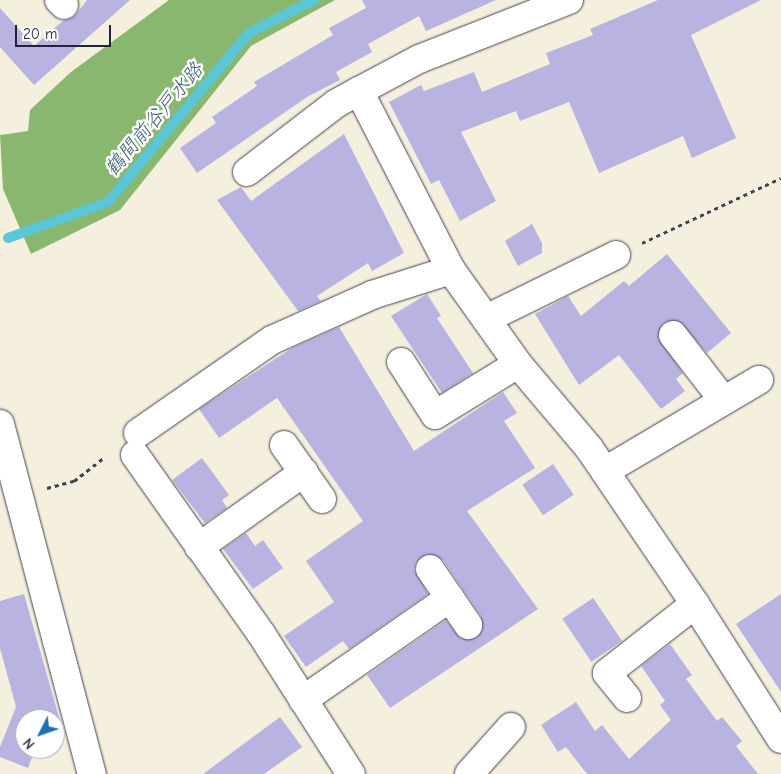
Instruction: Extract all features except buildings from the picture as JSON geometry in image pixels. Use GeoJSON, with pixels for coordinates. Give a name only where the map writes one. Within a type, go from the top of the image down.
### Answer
{"type":"FeatureCollection","features":[{"type":"Feature","properties":{"kind":"street"},"geometry":{"type":"LineString","coordinates":[[247,172],[337,103],[359,91],[419,59],[569,0]]}},
{"type":"Feature","properties":{"kind":"street"},"geometry":{"type":"LineString","coordinates":[[359,91],[451,270],[518,364],[605,471],[695,604],[781,739]]}},
{"type":"Feature","properties":{"kind":"street"},"geometry":{"type":"LineString","coordinates":[[486,319],[616,255]]}},
{"type":"Feature","properties":{"kind":"street"},"geometry":{"type":"LineString","coordinates":[[351,774],[304,700],[200,547],[128,447],[272,340],[372,295],[451,270]]}},
{"type":"Feature","properties":{"kind":"street"},"geometry":{"type":"LineString","coordinates":[[673,336],[724,401]]}},
{"type":"Feature","properties":{"kind":"street"},"geometry":{"type":"LineString","coordinates":[[401,362],[435,415],[518,364]]}},
{"type":"Feature","properties":{"kind":"street"},"geometry":{"type":"LineString","coordinates":[[605,471],[759,380]]}},
{"type":"Feature","properties":{"kind":"street"},"geometry":{"type":"LineString","coordinates":[[2,437],[92,774]]}},
{"type":"Feature","properties":{"kind":"street"},"geometry":{"type":"LineString","coordinates":[[284,445],[322,499]]}},
{"type":"Feature","properties":{"kind":"street"},"geometry":{"type":"LineString","coordinates":[[200,547],[304,472]]}},
{"type":"Feature","properties":{"kind":"street"},"geometry":{"type":"LineString","coordinates":[[430,569],[468,625]]}},
{"type":"Feature","properties":{"kind":"street"},"geometry":{"type":"LineString","coordinates":[[304,700],[450,598]]}},
{"type":"Feature","properties":{"kind":"street"},"geometry":{"type":"LineString","coordinates":[[626,698],[607,673],[695,604]]}},
{"type":"Feature","properties":{"kind":"street"},"geometry":{"type":"LineString","coordinates":[[469,774],[511,727]]}},
{"type":"Feature","properties":{"kind":"path"},"geometry":{"type":"LineString","coordinates":[[616,255],[781,178]]}},
{"type":"Feature","properties":{"kind":"path"},"geometry":{"type":"LineString","coordinates":[[19,497],[74,480],[128,447]]}},
{"type":"Feature","properties":{"kind":"green space"},"geometry":{"type":"Polygon","coordinates":[[[169,0],[335,0],[251,46],[120,210],[31,254],[3,189],[0,135],[28,131],[30,110],[71,72],[169,0]]]}},
{"type":"Feature","properties":{"kind":"waterway","name":"鶴間前谷戸水路"},"geometry":{"type":"LineString","coordinates":[[8,238],[108,202],[249,33],[314,0]]}}]}
